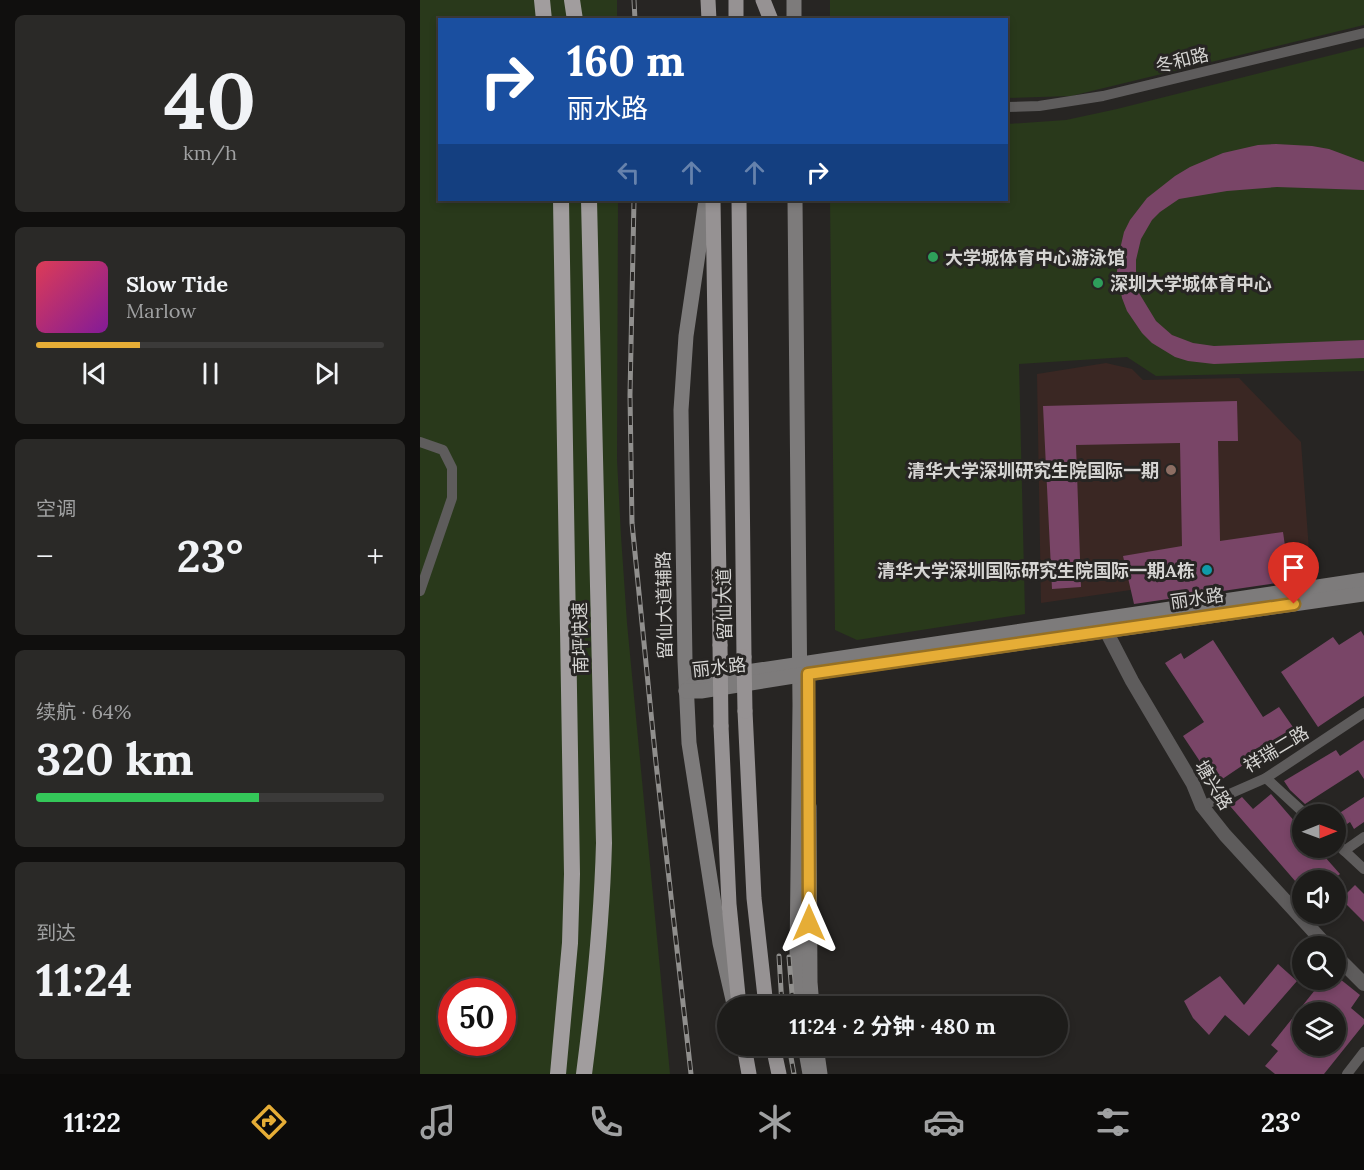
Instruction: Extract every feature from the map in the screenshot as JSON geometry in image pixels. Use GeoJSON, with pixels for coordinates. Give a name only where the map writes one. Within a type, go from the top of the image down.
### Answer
{"type":"FeatureCollection","features":[{"type":"Feature","properties":{"kind":"highway"},"geometry":{"type":"LineString","coordinates":[[542,0],[544,18]]}},
{"type":"Feature","properties":{"kind":"highway"},"geometry":{"type":"LineString","coordinates":[[572,0],[575,18]]}},
{"type":"Feature","properties":{"kind":"highway","name":"南坪快速"},"geometry":{"type":"LineString","coordinates":[[558,1074],[570,943],[572,874],[561,201]]}},
{"type":"Feature","properties":{"kind":"highway","name":"南坪快速"},"geometry":{"type":"LineString","coordinates":[[584,1074],[603,902],[604,843],[589,201]]}},
{"type":"Feature","properties":{"kind":"main road"},"geometry":{"type":"LineString","coordinates":[[708,0],[709,18]]}},
{"type":"Feature","properties":{"kind":"main road"},"geometry":{"type":"LineString","coordinates":[[736,0],[736,18]]}},
{"type":"Feature","properties":{"kind":"main road"},"geometry":{"type":"LineString","coordinates":[[763,0],[770,18]]}},
{"type":"Feature","properties":{"kind":"main road"},"geometry":{"type":"LineString","coordinates":[[794,0],[794,18]]}},
{"type":"Feature","properties":{"kind":"main road"},"geometry":{"type":"LineString","coordinates":[[804,0],[804,18]]}},
{"type":"Feature","properties":{"kind":"main road","name":"留仙大道辅路"},"geometry":{"type":"LineString","coordinates":[[706,201],[690,303],[682,375],[686,691],[689,743],[695,787],[720,944],[734,996]]}},
{"type":"Feature","properties":{"kind":"main road","name":"留仙大道"},"geometry":{"type":"LineString","coordinates":[[713,201],[721,726],[729,904],[736,996]]}},
{"type":"Feature","properties":{"kind":"main road","name":"留仙大道"},"geometry":{"type":"LineString","coordinates":[[739,201],[745,711],[754,898],[765,996]]}},
{"type":"Feature","properties":{"kind":"main road"},"geometry":{"type":"LineString","coordinates":[[795,201],[804,669],[808,704],[809,970],[811,996]]}},
{"type":"Feature","properties":{"kind":"main road"},"geometry":{"type":"LineString","coordinates":[[800,996],[797,957],[804,669],[805,201]]}},
{"type":"Feature","properties":{"kind":"main road","name":"丽水路"},"geometry":{"type":"LineString","coordinates":[[1104,626],[1282,591],[1364,580]]}},
{"type":"Feature","properties":{"kind":"main road","name":"丽水路"},"geometry":{"type":"LineString","coordinates":[[686,691],[700,679],[804,669],[1104,626],[1364,594]]}},
{"type":"Feature","properties":{"kind":"main road"},"geometry":{"type":"LineString","coordinates":[[746,1056],[749,1074]]}},
{"type":"Feature","properties":{"kind":"main road"},"geometry":{"type":"LineString","coordinates":[[775,1056],[779,1074]]}},
{"type":"Feature","properties":{"kind":"main road"},"geometry":{"type":"LineString","coordinates":[[807,1056],[810,1074]]}},
{"type":"Feature","properties":{"kind":"main road"},"geometry":{"type":"LineString","coordinates":[[817,1056],[820,1074]]}},
{"type":"Feature","properties":{"kind":"street","name":"冬和路"},"geometry":{"type":"LineString","coordinates":[[1008,106],[1039,106],[1103,96],[1364,33]]}},
{"type":"Feature","properties":{"kind":"street"},"geometry":{"type":"LineString","coordinates":[[420,442],[443,450],[452,468],[452,498],[420,591]]}},
{"type":"Feature","properties":{"kind":"street","name":"塘兴路"},"geometry":{"type":"LineString","coordinates":[[1104,626],[1132,681],[1193,784],[1202,806],[1226,837],[1318,936]]}},
{"type":"Feature","properties":{"kind":"street","name":"祥瑞二路"},"geometry":{"type":"LineString","coordinates":[[1202,806],[1266,778],[1364,713]]}},
{"type":"Feature","properties":{"kind":"street"},"geometry":{"type":"LineString","coordinates":[[1266,778],[1294,804]]}},
{"type":"Feature","properties":{"kind":"street"},"geometry":{"type":"LineString","coordinates":[[1346,850],[1364,837]]}},
{"type":"Feature","properties":{"kind":"street"},"geometry":{"type":"LineString","coordinates":[[1346,853],[1364,868]]}},
{"type":"Feature","properties":{"kind":"street"},"geometry":{"type":"LineString","coordinates":[[1346,966],[1364,984]]}},
{"type":"Feature","properties":{"kind":"street"},"geometry":{"type":"LineString","coordinates":[[1347,1074],[1364,1052]]}},
{"type":"Feature","properties":{"kind":"shaded area","name":"清华大学深圳研究生院国际一期"},"geometry":{"type":"Polygon","coordinates":[[[1106,363],[1132,369],[1143,380],[1239,378],[1301,442],[1310,564],[1041,603],[1037,374],[1106,363]]]}},
{"type":"Feature","properties":{"kind":"green space"},"geometry":{"type":"Polygon","coordinates":[[[420,0],[617,0],[617,18],[438,18],[438,201],[618,201],[617,460],[627,623],[670,1074],[420,1074],[420,0]]]}},
{"type":"Feature","properties":{"kind":"green space"},"geometry":{"type":"Polygon","coordinates":[[[830,0],[1364,0],[1364,25],[1071,96],[1008,98],[1008,18],[830,18],[830,0]]]}},
{"type":"Feature","properties":{"kind":"green space","name":"深圳大学城体育中心"},"geometry":{"type":"Polygon","coordinates":[[[1364,47],[1364,371],[1156,376],[1127,357],[1019,364],[1025,614],[857,640],[835,630],[830,201],[1008,201],[1008,124],[1066,120],[1364,47]]]}},
{"type":"Feature","properties":{"kind":"building"},"geometry":{"type":"Polygon","coordinates":[[[1276,144],[1329,149],[1364,162],[1364,190],[1277,187],[1227,191],[1179,199],[1152,220],[1141,239],[1136,260],[1136,282],[1139,293],[1156,321],[1172,335],[1193,343],[1214,346],[1364,340],[1364,358],[1214,364],[1175,357],[1152,343],[1127,311],[1117,272],[1124,232],[1147,198],[1190,167],[1223,153],[1258,145],[1276,144]]]}},
{"type":"Feature","properties":{"kind":"building"},"geometry":{"type":"Polygon","coordinates":[[[1237,401],[1238,441],[1218,441],[1220,541],[1283,532],[1290,581],[1134,604],[1123,556],[1182,546],[1180,443],[1076,445],[1081,587],[1052,589],[1043,406],[1237,401]]]}},
{"type":"Feature","properties":{"kind":"building"},"geometry":{"type":"Polygon","coordinates":[[[1361,631],[1364,636],[1364,696],[1318,727],[1281,672],[1333,637],[1339,645],[1361,631]]]}},
{"type":"Feature","properties":{"kind":"building"},"geometry":{"type":"Polygon","coordinates":[[[1213,640],[1263,717],[1279,707],[1295,730],[1215,784],[1183,736],[1204,722],[1165,663],[1181,653],[1184,659],[1213,640]]]}},
{"type":"Feature","properties":{"kind":"building"},"geometry":{"type":"Polygon","coordinates":[[[1364,740],[1364,779],[1358,770],[1305,804],[1284,781],[1336,750],[1340,756],[1364,740]]]}},
{"type":"Feature","properties":{"kind":"building"},"geometry":{"type":"Polygon","coordinates":[[[1271,794],[1292,818],[1292,858],[1326,858],[1336,870],[1292,870],[1292,877],[1230,806],[1242,797],[1253,809],[1271,794]]]}},
{"type":"Feature","properties":{"kind":"building"},"geometry":{"type":"Polygon","coordinates":[[[1364,797],[1364,822],[1354,829],[1350,822],[1346,825],[1346,809],[1364,797]]]}},
{"type":"Feature","properties":{"kind":"building"},"geometry":{"type":"Polygon","coordinates":[[[1355,885],[1364,894],[1364,922],[1346,904],[1346,894],[1355,885]]]}},
{"type":"Feature","properties":{"kind":"building"},"geometry":{"type":"Polygon","coordinates":[[[1278,964],[1292,977],[1292,987],[1249,1036],[1225,1015],[1209,1035],[1193,1018],[1184,1001],[1220,976],[1244,1005],[1278,964]]]}},
{"type":"Feature","properties":{"kind":"building"},"geometry":{"type":"Polygon","coordinates":[[[1346,984],[1360,995],[1351,1008],[1364,1019],[1364,1024],[1346,1046],[1346,1002],[1305,1002],[1315,990],[1346,990],[1346,984]]]}},
{"type":"Feature","properties":{"kind":"building"},"geometry":{"type":"Polygon","coordinates":[[[1292,1019],[1292,1056],[1338,1056],[1324,1074],[1275,1074],[1265,1066],[1278,1051],[1271,1045],[1292,1019]]]}},
{"type":"Feature","properties":{"kind":"railway"},"geometry":{"type":"LineString","coordinates":[[634,0],[635,18]]}},
{"type":"Feature","properties":{"kind":"railway"},"geometry":{"type":"LineString","coordinates":[[634,201],[630,395],[632,523],[691,1074]]}},
{"type":"Feature","properties":{"kind":"railway"},"geometry":{"type":"LineString","coordinates":[[779,956],[781,996]]}},
{"type":"Feature","properties":{"kind":"railway"},"geometry":{"type":"LineString","coordinates":[[789,957],[792,996]]}},
{"type":"Feature","properties":{"kind":"railway"},"geometry":{"type":"LineString","coordinates":[[791,1056],[794,1074]]}},
{"type":"Feature","properties":{"kind":"place","name":"大学城体育中心游泳馆"},"geometry":{"type":"Point","coordinates":[933,257]}},
{"type":"Feature","properties":{"kind":"place","name":"深圳大学城体育中心"},"geometry":{"type":"Point","coordinates":[1098,283]}},
{"type":"Feature","properties":{"kind":"place","name":"清华大学深圳研究生院国际一期"},"geometry":{"type":"Point","coordinates":[1171,470]}},
{"type":"Feature","properties":{"kind":"place","name":"清华大学深圳国际研究生院国际一期A栋"},"geometry":{"type":"Point","coordinates":[1207,570]}},
{"type":"Feature","properties":{"kind":"route"},"geometry":{"type":"LineString","coordinates":[[809,923],[808,674],[1294,604]]}}]}
